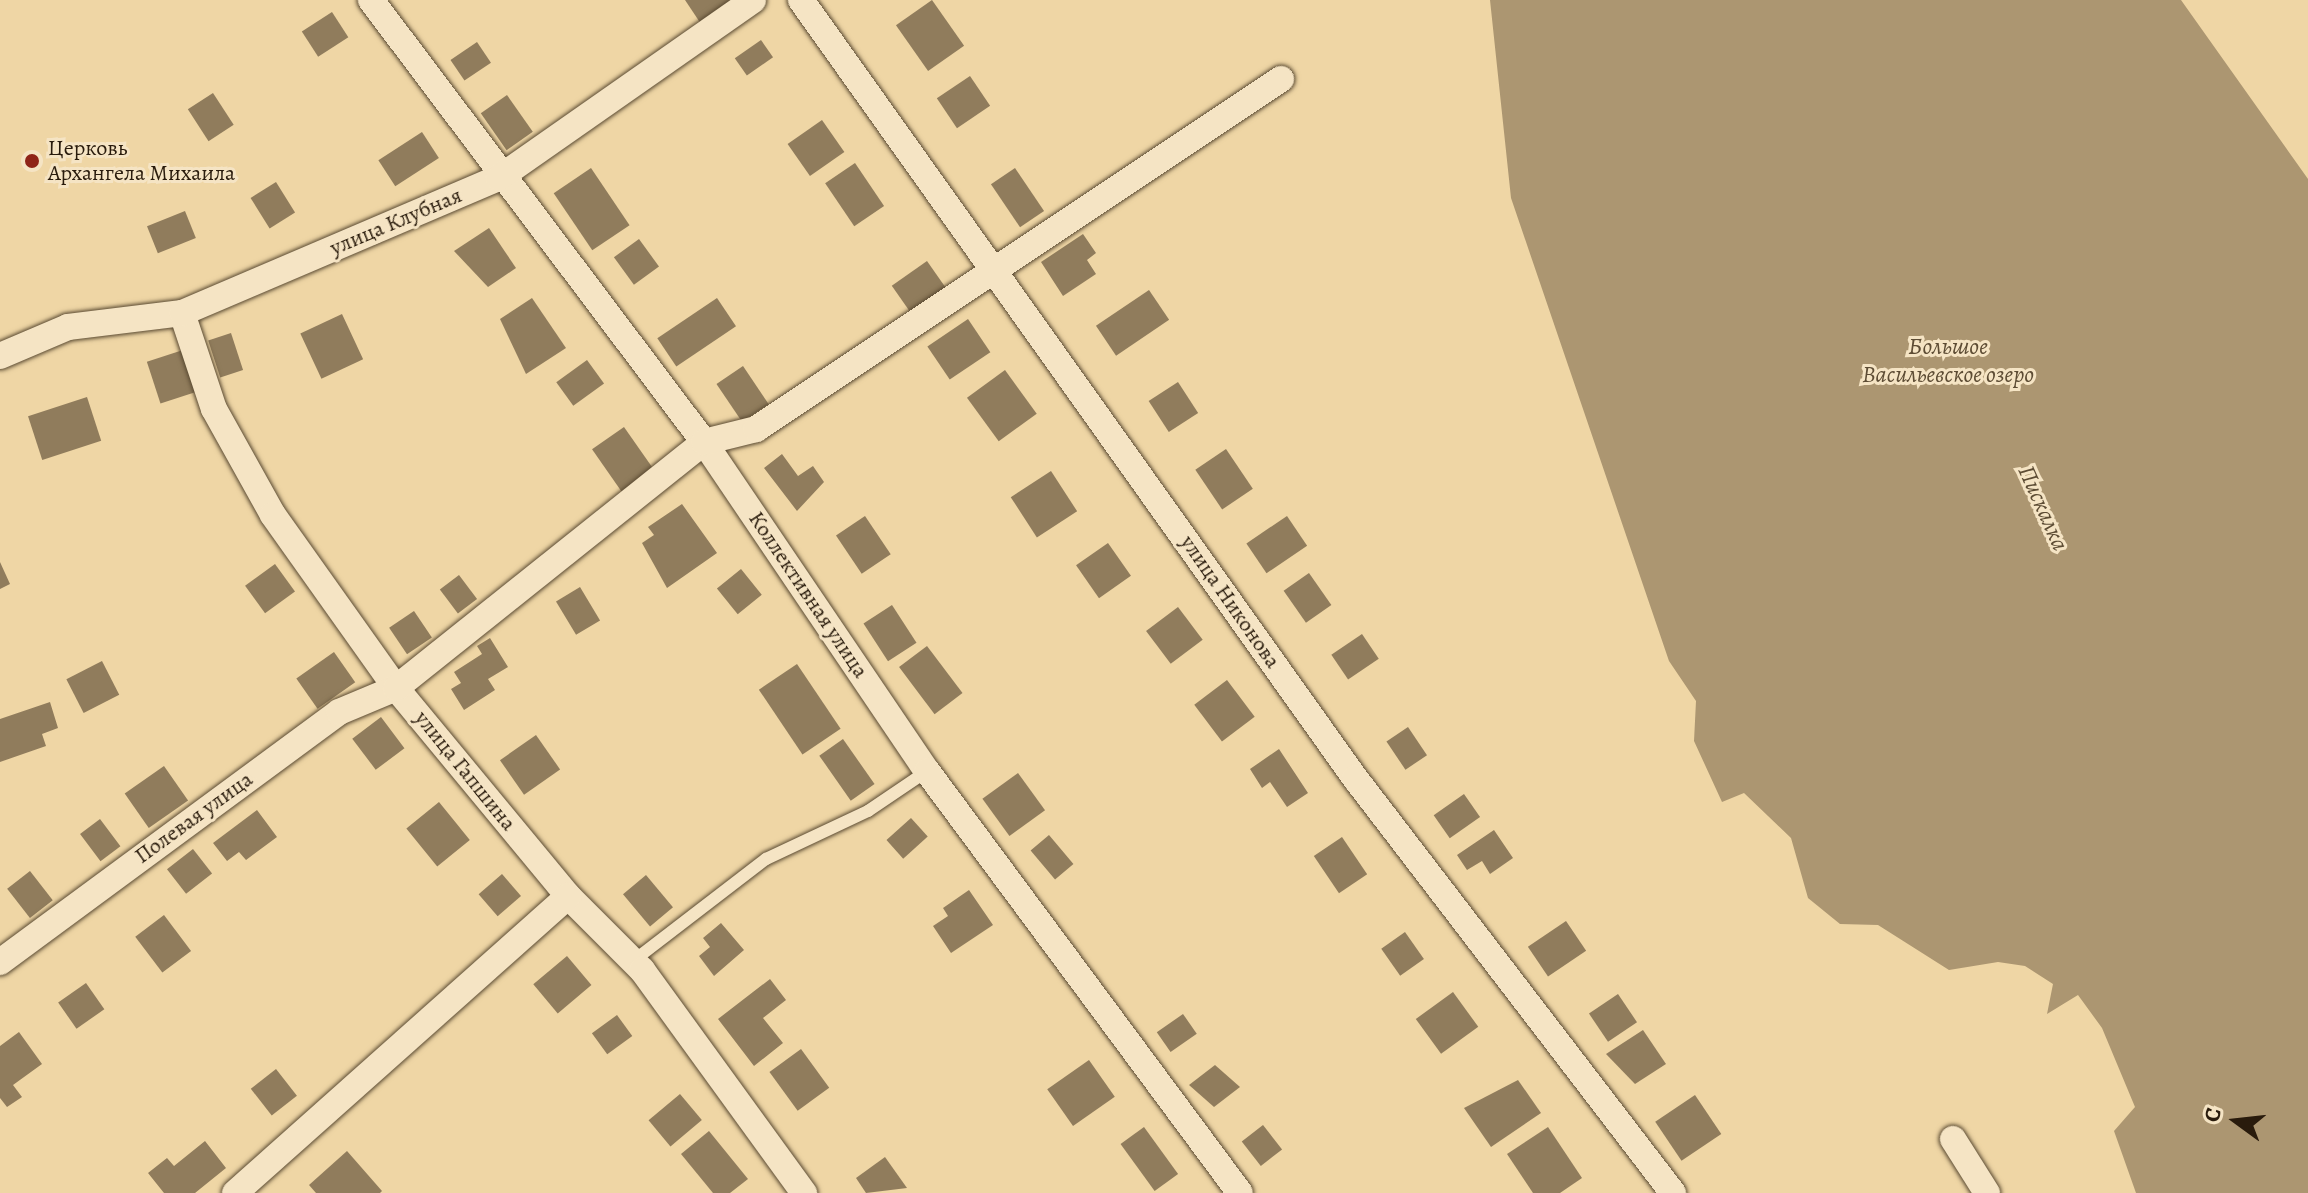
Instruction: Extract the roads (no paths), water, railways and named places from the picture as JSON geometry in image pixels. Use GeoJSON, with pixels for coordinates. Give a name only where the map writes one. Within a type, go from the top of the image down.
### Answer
{"type":"FeatureCollection","features":[{"type":"Feature","properties":{"kind":"street","name":"Коллективная улица"},"geometry":{"type":"LineString","coordinates":[[371,0],[499,178],[704,442],[927,771],[1240,1193]]}},
{"type":"Feature","properties":{"kind":"street","name":"улица Клубная"},"geometry":{"type":"LineString","coordinates":[[0,356],[68,327],[182,313],[499,178],[753,0]]}},
{"type":"Feature","properties":{"kind":"street","name":"улица Никонова"},"geometry":{"type":"LineString","coordinates":[[801,0],[1355,778],[1673,1193]]}},
{"type":"Feature","properties":{"kind":"street"},"geometry":{"type":"LineString","coordinates":[[704,442],[756,429],[998,273],[1281,79]]}},
{"type":"Feature","properties":{"kind":"street","name":"улица Гапшина"},"geometry":{"type":"LineString","coordinates":[[182,313],[214,409],[273,515],[396,688],[568,896],[633,961],[804,1193]]}},
{"type":"Feature","properties":{"kind":"street","name":"Полевая улица"},"geometry":{"type":"LineString","coordinates":[[0,962],[339,712],[396,688],[704,442]]}},
{"type":"Feature","properties":{"kind":"street"},"geometry":{"type":"LineString","coordinates":[[235,1193],[568,896]]}},
{"type":"Feature","properties":{"kind":"street"},"geometry":{"type":"LineString","coordinates":[[1953,1139],[1987,1193]]}},
{"type":"Feature","properties":{"kind":"lane"},"geometry":{"type":"LineString","coordinates":[[633,961],[766,859],[868,811],[927,771]]}},
{"type":"Feature","properties":{"kind":"water","name":"Большое Васильевское озеро"},"geometry":{"type":"Polygon","coordinates":[[[1490,0],[2181,0],[2308,179],[2308,1193],[2136,1193],[2114,1131],[2135,1107],[2102,1028],[2078,995],[2047,1014],[2053,984],[2025,966],[1998,962],[1949,970],[1878,925],[1840,924],[1808,898],[1791,838],[1744,793],[1722,802],[1694,741],[1696,701],[1669,661],[1511,198],[1490,0]]]}},
{"type":"Feature","properties":{"kind":"place","name":"Церковь Архангела Михаила"},"geometry":{"type":"Point","coordinates":[32,161]}},
{"type":"Feature","properties":{"kind":"water label","name":"Пискалка"},"geometry":{"type":"Point","coordinates":[2043,508]}}]}
